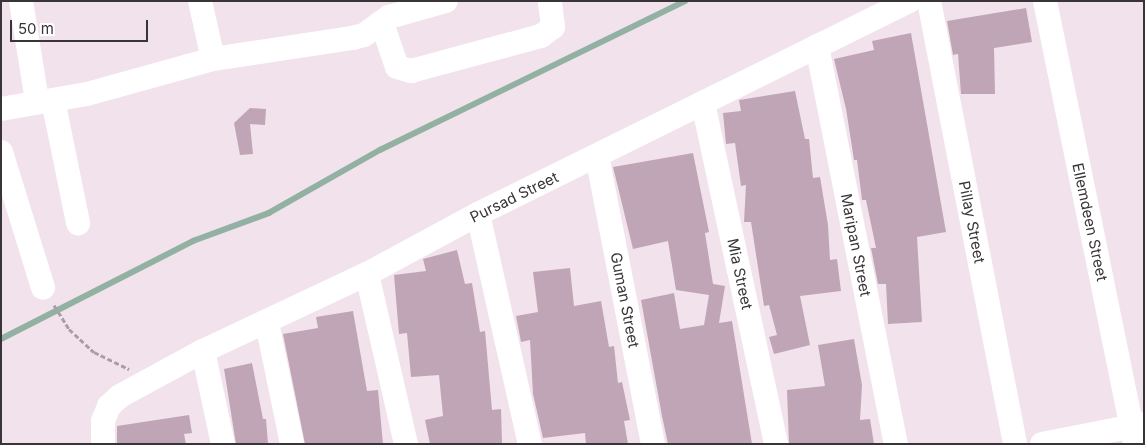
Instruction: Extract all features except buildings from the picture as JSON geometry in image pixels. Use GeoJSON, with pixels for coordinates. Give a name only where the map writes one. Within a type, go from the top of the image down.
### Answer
{"type":"FeatureCollection","features":[{"type":"Feature","properties":{"kind":"street"},"geometry":{"type":"LineString","coordinates":[[21,1],[45,101],[78,224]]}},
{"type":"Feature","properties":{"kind":"street"},"geometry":{"type":"LineString","coordinates":[[200,1],[213,59]]}},
{"type":"Feature","properties":{"kind":"street"},"geometry":{"type":"LineString","coordinates":[[1,109],[45,101],[213,59],[352,38],[364,35],[385,14],[446,1]]}},
{"type":"Feature","properties":{"kind":"street"},"geometry":{"type":"LineString","coordinates":[[385,14],[397,67],[404,72],[540,36],[553,27],[550,1]]}},
{"type":"Feature","properties":{"kind":"street","name":"Pursad Street"},"geometry":{"type":"LineString","coordinates":[[103,444],[103,421],[109,406],[120,396],[203,351],[267,323],[367,274],[478,214],[909,1]]}},
{"type":"Feature","properties":{"kind":"street","name":"Pillay Street"},"geometry":{"type":"LineString","coordinates":[[928,1],[1015,444]]}},
{"type":"Feature","properties":{"kind":"street","name":"Ellemdeen Street"},"geometry":{"type":"LineString","coordinates":[[1045,1],[1137,431]]}},
{"type":"Feature","properties":{"kind":"street","name":"Maripan Street"},"geometry":{"type":"LineString","coordinates":[[817,46],[896,444]]}},
{"type":"Feature","properties":{"kind":"street","name":"Mia Street"},"geometry":{"type":"LineString","coordinates":[[704,103],[776,444]]}},
{"type":"Feature","properties":{"kind":"street"},"geometry":{"type":"LineString","coordinates":[[1,152],[43,288]]}},
{"type":"Feature","properties":{"kind":"street","name":"Guman Street"},"geometry":{"type":"LineString","coordinates":[[597,156],[654,444]]}},
{"type":"Feature","properties":{"kind":"street"},"geometry":{"type":"LineString","coordinates":[[478,214],[530,444]]}},
{"type":"Feature","properties":{"kind":"street"},"geometry":{"type":"LineString","coordinates":[[367,274],[406,444]]}},
{"type":"Feature","properties":{"kind":"street"},"geometry":{"type":"LineString","coordinates":[[267,323],[292,444]]}},
{"type":"Feature","properties":{"kind":"street"},"geometry":{"type":"LineString","coordinates":[[203,351],[223,444]]}},
{"type":"Feature","properties":{"kind":"street"},"geometry":{"type":"LineString","coordinates":[[1042,444],[1137,431]]}},
{"type":"Feature","properties":{"kind":"path"},"geometry":{"type":"LineString","coordinates":[[43,288],[69,329],[94,352],[152,379]]}},
{"type":"Feature","properties":{"kind":"waterway"},"geometry":{"type":"LineString","coordinates":[[1,339],[193,241],[269,213],[380,150],[685,1]]}}]}
